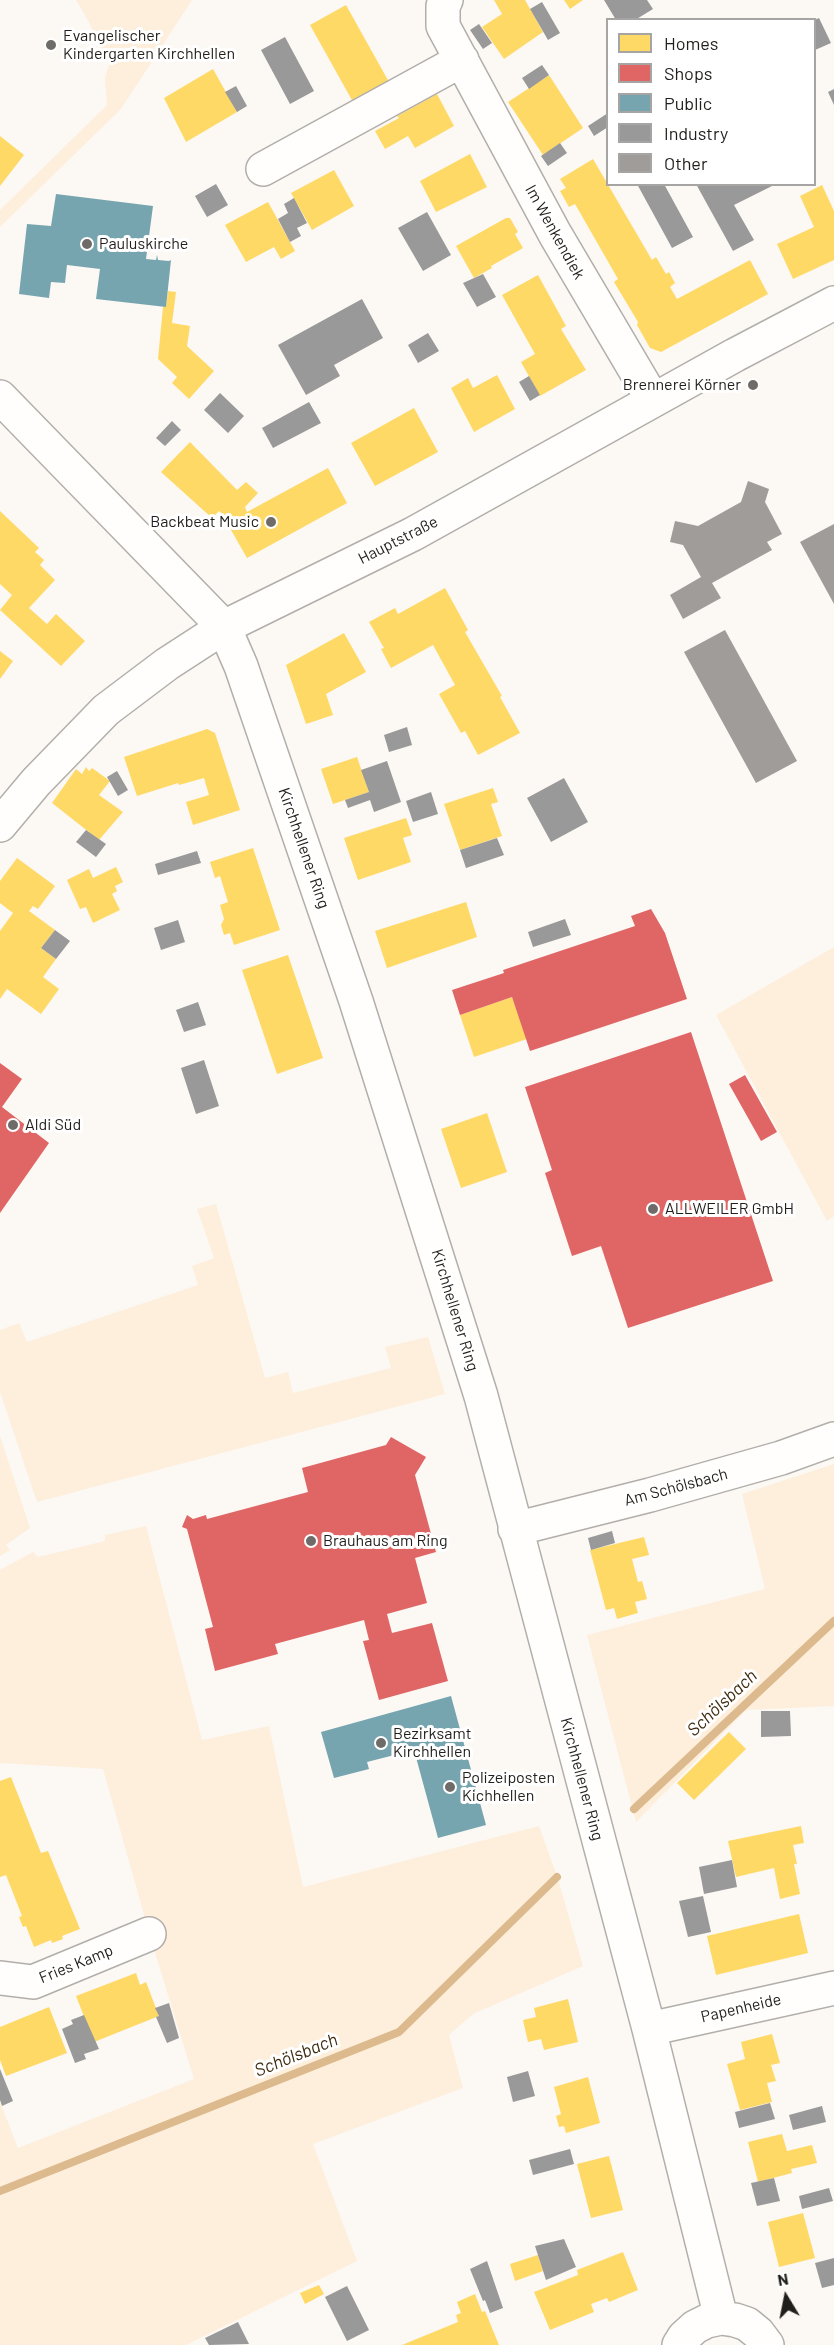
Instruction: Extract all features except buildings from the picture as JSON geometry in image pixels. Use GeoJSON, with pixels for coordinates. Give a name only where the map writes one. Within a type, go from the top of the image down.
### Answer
{"type":"FeatureCollection","features":[{"type":"Feature","properties":{"kind":"street","name":"Im Wenkendiek"},"geometry":{"type":"LineString","coordinates":[[446,0],[443,6],[443,26],[555,234],[654,400]]}},
{"type":"Feature","properties":{"kind":"street"},"geometry":{"type":"LineString","coordinates":[[263,169],[462,60]]}},
{"type":"Feature","properties":{"kind":"street","name":"Hauptstraße"},"geometry":{"type":"LineString","coordinates":[[0,825],[36,782],[106,710],[167,664],[224,627],[413,534],[834,303]]}},
{"type":"Feature","properties":{"kind":"street","name":"Kirchhellener Ring"},"geometry":{"type":"LineString","coordinates":[[0,397],[224,627],[241,666],[352,990],[481,1396],[649,2029],[721,2318]]}},
{"type":"Feature","properties":{"kind":"street","name":"Am Schölsbach"},"geometry":{"type":"LineString","coordinates":[[515,1529],[650,1495],[781,1458],[834,1439]]}},
{"type":"Feature","properties":{"kind":"street","name":"Fries Kamp"},"geometry":{"type":"LineString","coordinates":[[0,1978],[33,1982],[149,1934]]}},
{"type":"Feature","properties":{"kind":"street","name":"Papenheide"},"geometry":{"type":"LineString","coordinates":[[649,2029],[834,1988]]}},
{"type":"Feature","properties":{"kind":"street"},"geometry":{"type":"LineString","coordinates":[[679,2345],[695,2327],[721,2318],[747,2325],[758,2333],[767,2345]]}},
{"type":"Feature","properties":{"kind":"shaded area"},"geometry":{"type":"Polygon","coordinates":[[[76,0],[192,0],[121,109],[0,227],[0,210],[107,105],[105,78],[109,64],[76,0]]]}},
{"type":"Feature","properties":{"kind":"shaded area"},"geometry":{"type":"Polygon","coordinates":[[[834,947],[834,1216],[827,1221],[716,1015],[834,947]]]}},
{"type":"Feature","properties":{"kind":"shaded area"},"geometry":{"type":"Polygon","coordinates":[[[216,1204],[265,1378],[288,1372],[293,1393],[391,1368],[385,1347],[428,1337],[445,1394],[37,1502],[0,1392],[0,1330],[19,1323],[27,1342],[198,1285],[192,1266],[214,1258],[197,1209],[216,1204]]]}},
{"type":"Feature","properties":{"kind":"shaded area"},"geometry":{"type":"Polygon","coordinates":[[[0,1436],[30,1528],[6,1545],[10,1550],[0,1556],[0,1436]]]}},
{"type":"Feature","properties":{"kind":"shaded area"},"geometry":{"type":"Polygon","coordinates":[[[834,1464],[834,1706],[746,1710],[636,1822],[587,1635],[765,1589],[742,1494],[834,1464]]]}},
{"type":"Feature","properties":{"kind":"shaded area"},"geometry":{"type":"Polygon","coordinates":[[[146,1526],[202,1740],[269,1726],[303,1887],[539,1826],[558,1879],[583,1966],[473,2014],[449,2035],[463,2088],[313,2144],[357,2261],[186,2345],[0,2345],[0,2102],[18,2148],[194,2079],[152,1943],[103,1769],[0,1763],[0,1570],[33,1552],[38,1557],[105,1541],[105,1535],[146,1526]]]}},
{"type":"Feature","properties":{"kind":"waterway","name":"Schölsbach"},"geometry":{"type":"LineString","coordinates":[[634,1809],[834,1621]]}},
{"type":"Feature","properties":{"kind":"waterway","name":"Schölsbach"},"geometry":{"type":"LineString","coordinates":[[0,2191],[399,2032],[557,1877]]}},
{"type":"Feature","properties":{"kind":"place","name":"Evangelischer Kindergarten Kirchhellen"},"geometry":{"type":"Point","coordinates":[51,45]}},
{"type":"Feature","properties":{"kind":"place","name":"Pauluskirche"},"geometry":{"type":"Point","coordinates":[87,244]}},
{"type":"Feature","properties":{"kind":"place","name":"Brennerei Körner"},"geometry":{"type":"Point","coordinates":[753,385]}},
{"type":"Feature","properties":{"kind":"place","name":"Backbeat Music"},"geometry":{"type":"Point","coordinates":[271,522]}},
{"type":"Feature","properties":{"kind":"place","name":"Aldi Süd"},"geometry":{"type":"Point","coordinates":[13,1125]}},
{"type":"Feature","properties":{"kind":"place","name":"ALLWEILER GmbH"},"geometry":{"type":"Point","coordinates":[653,1209]}},
{"type":"Feature","properties":{"kind":"place","name":"Brauhaus am Ring"},"geometry":{"type":"Point","coordinates":[311,1541]}},
{"type":"Feature","properties":{"kind":"place","name":"Bezirksamt Kirchhellen"},"geometry":{"type":"Point","coordinates":[381,1743]}},
{"type":"Feature","properties":{"kind":"place","name":"Polizeiposten Kichhellen"},"geometry":{"type":"Point","coordinates":[450,1787]}}]}
